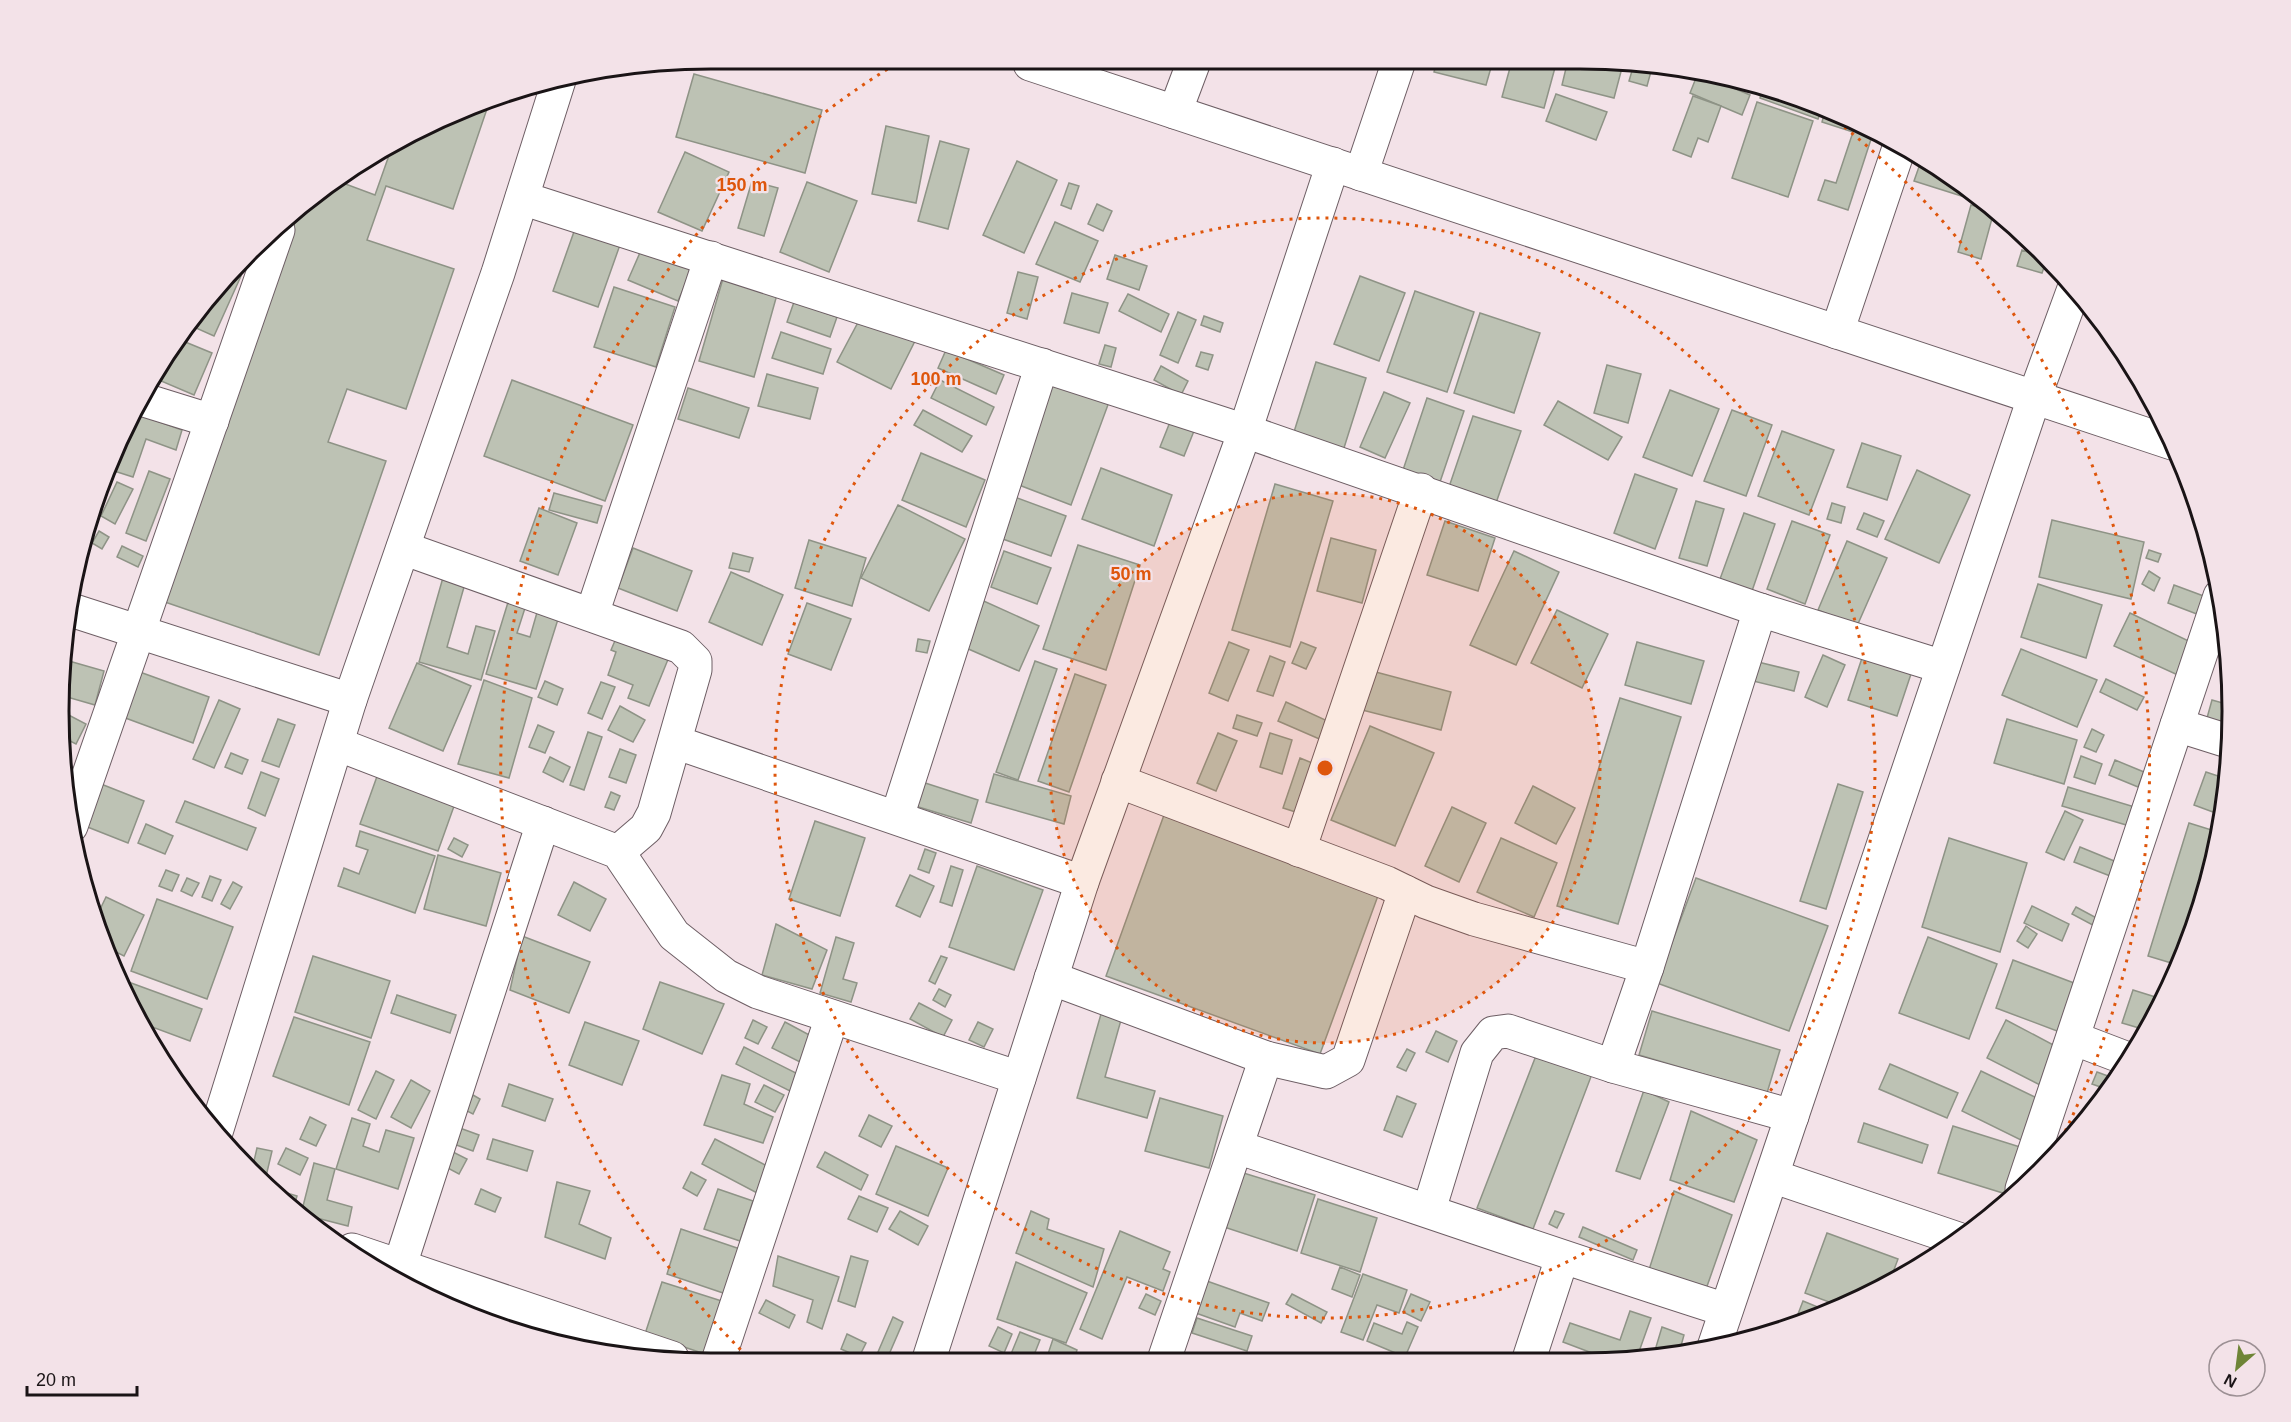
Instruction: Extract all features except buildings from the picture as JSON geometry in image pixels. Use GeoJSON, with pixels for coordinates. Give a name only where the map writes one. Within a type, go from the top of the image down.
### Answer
{"type":"FeatureCollection","features":[{"type":"Feature","properties":{"kind":"street"},"geometry":{"type":"LineString","coordinates":[[1045,69],[2162,440]]}},
{"type":"Feature","properties":{"kind":"street"},"geometry":{"type":"LineString","coordinates":[[1175,112],[1191,69]]}},
{"type":"Feature","properties":{"kind":"street"},"geometry":{"type":"LineString","coordinates":[[931,1353],[1082,882],[1245,430],[1347,169],[1396,69]]}},
{"type":"Feature","properties":{"kind":"street"},"geometry":{"type":"LineString","coordinates":[[219,1123],[350,700],[522,198],[556,88]]}},
{"type":"Feature","properties":{"kind":"street"},"geometry":{"type":"LineString","coordinates":[[1837,333],[1897,153]]}},
{"type":"Feature","properties":{"kind":"street"},"geometry":{"type":"LineString","coordinates":[[522,198],[1245,430],[1760,610],[1943,667]]}},
{"type":"Feature","properties":{"kind":"street"},"geometry":{"type":"LineString","coordinates":[[77,810],[212,422],[256,263],[265,250]]}},
{"type":"Feature","properties":{"kind":"street"},"geometry":{"type":"LineString","coordinates":[[592,614],[711,258]]}},
{"type":"Feature","properties":{"kind":"street"},"geometry":{"type":"LineString","coordinates":[[1717,1338],[2034,398],[2071,298]]}},
{"type":"Feature","properties":{"kind":"street"},"geometry":{"type":"LineString","coordinates":[[897,817],[1042,365]]}},
{"type":"Feature","properties":{"kind":"street"},"geometry":{"type":"LineString","coordinates":[[149,402],[212,422]]}},
{"type":"Feature","properties":{"kind":"street"},"geometry":{"type":"LineString","coordinates":[[1299,850],[1421,490]]}},
{"type":"Feature","properties":{"kind":"street"},"geometry":{"type":"LineString","coordinates":[[403,548],[681,647],[694,661],[695,670],[654,813],[646,828],[618,852]]}},
{"type":"Feature","properties":{"kind":"street"},"geometry":{"type":"LineString","coordinates":[[1613,1066],[1647,967],[1760,610]]}},
{"type":"Feature","properties":{"kind":"street"},"geometry":{"type":"LineString","coordinates":[[77,612],[350,700]]}},
{"type":"Feature","properties":{"kind":"street"},"geometry":{"type":"LineString","coordinates":[[2028,1170],[2215,612]]}},
{"type":"Feature","properties":{"kind":"street"},"geometry":{"type":"LineString","coordinates":[[2177,725],[2221,739]]}},
{"type":"Feature","properties":{"kind":"street"},"geometry":{"type":"LineString","coordinates":[[675,742],[1082,882]]}},
{"type":"Feature","properties":{"kind":"street"},"geometry":{"type":"LineString","coordinates":[[337,744],[618,852],[674,935],[717,970],[758,992],[1019,1078]]}},
{"type":"Feature","properties":{"kind":"street"},"geometry":{"type":"LineString","coordinates":[[1118,781],[1474,919],[1647,967]]}},
{"type":"Feature","properties":{"kind":"street"},"geometry":{"type":"LineString","coordinates":[[400,1266],[543,823]]}},
{"type":"Feature","properties":{"kind":"street"},"geometry":{"type":"LineString","coordinates":[[1051,978],[1266,1058],[1326,1072],[1348,1060],[1405,892]]}},
{"type":"Feature","properties":{"kind":"street"},"geometry":{"type":"LineString","coordinates":[[721,1353],[832,1017]]}},
{"type":"Feature","properties":{"kind":"street"},"geometry":{"type":"LineString","coordinates":[[1429,1210],[1478,1053],[1492,1033],[1508,1031],[1613,1066],[1792,1116]]}},
{"type":"Feature","properties":{"kind":"street"},"geometry":{"type":"LineString","coordinates":[[2073,1038],[2121,1056]]}},
{"type":"Feature","properties":{"kind":"street"},"geometry":{"type":"LineString","coordinates":[[1166,1353],[1238,1147],[1266,1058]]}},
{"type":"Feature","properties":{"kind":"street"},"geometry":{"type":"LineString","coordinates":[[1238,1147],[1429,1210],[1562,1258],[1726,1310]]}},
{"type":"Feature","properties":{"kind":"street"},"geometry":{"type":"LineString","coordinates":[[1772,1176],[1949,1236]]}},
{"type":"Feature","properties":{"kind":"street"},"geometry":{"type":"LineString","coordinates":[[1531,1353],[1562,1258]]}},
{"type":"Feature","properties":{"kind":"street"},"geometry":{"type":"LineString","coordinates":[[376,1259],[648,1350]]}}]}
